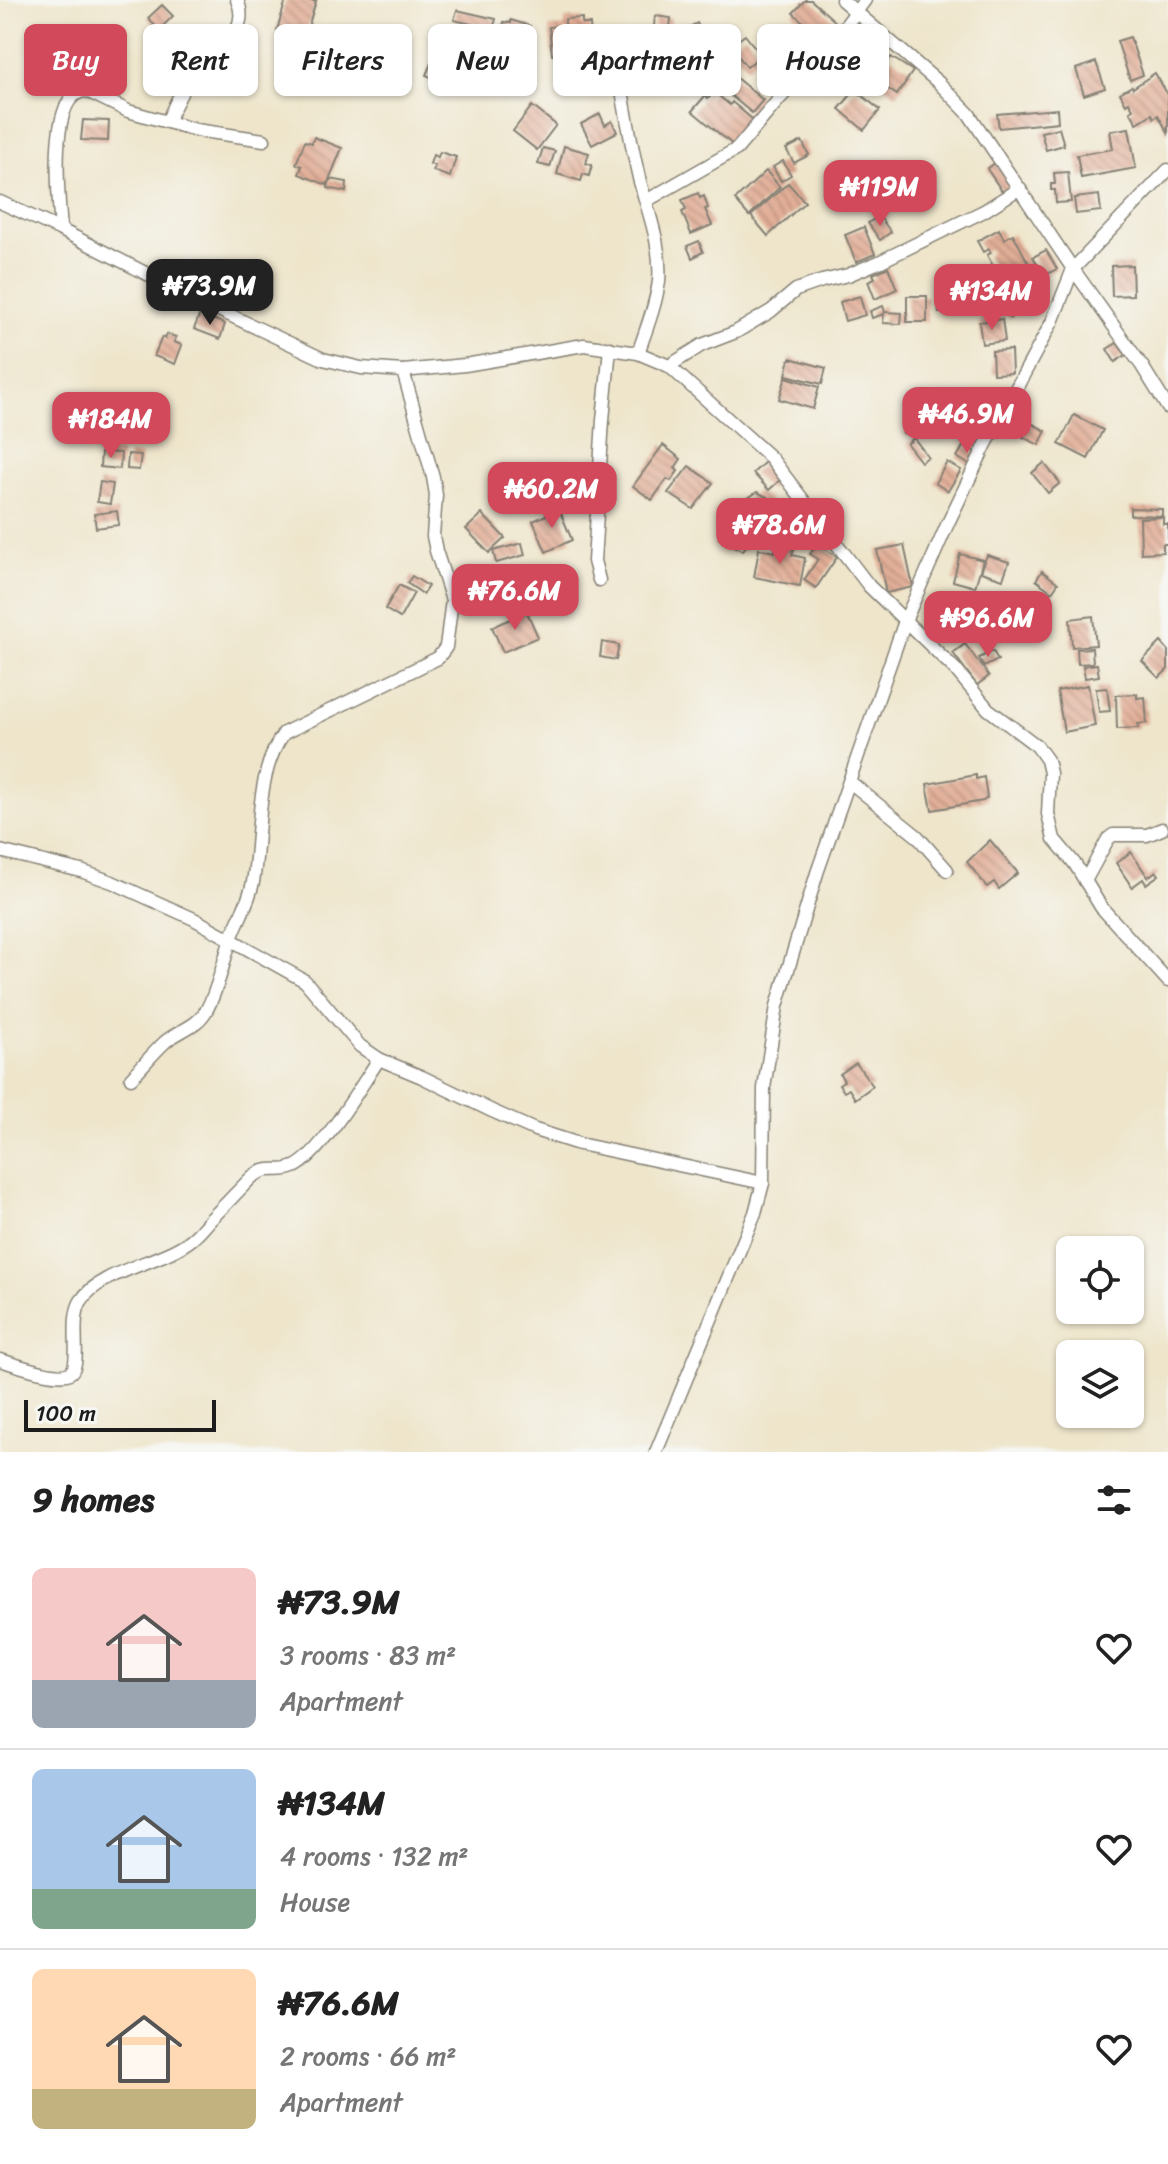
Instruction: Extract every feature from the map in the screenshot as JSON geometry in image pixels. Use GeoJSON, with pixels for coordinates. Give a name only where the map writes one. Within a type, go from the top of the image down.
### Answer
{"type":"FeatureCollection","features":[{"type":"Feature","properties":{"kind":"street"},"geometry":{"type":"LineString","coordinates":[[167,122],[189,78],[234,34],[241,10],[237,0]]}},
{"type":"Feature","properties":{"kind":"street"},"geometry":{"type":"LineString","coordinates":[[842,0],[939,83],[969,114],[1168,408]]}},
{"type":"Feature","properties":{"kind":"street"},"geometry":{"type":"LineString","coordinates":[[646,201],[737,149],[812,65],[819,53],[834,41],[865,0]]}},
{"type":"Feature","properties":{"kind":"street"},"geometry":{"type":"LineString","coordinates":[[61,230],[58,156],[61,124],[64,106],[80,91],[87,91],[128,111],[196,130],[264,140]]}},
{"type":"Feature","properties":{"kind":"street"},"geometry":{"type":"LineString","coordinates":[[623,96],[659,257],[659,283],[638,353]]}},
{"type":"Feature","properties":{"kind":"street"},"geometry":{"type":"LineString","coordinates":[[656,1452],[755,1213],[763,1183],[764,1088],[777,1006],[817,873],[905,621],[985,446],[1052,322],[1073,269],[1168,170]]}},
{"type":"Feature","properties":{"kind":"street"},"geometry":{"type":"LineString","coordinates":[[669,366],[702,345],[736,332],[771,311],[796,290],[848,275],[879,262],[984,211],[1020,188]]}},
{"type":"Feature","properties":{"kind":"street"},"geometry":{"type":"LineString","coordinates":[[0,202],[323,359],[361,368],[403,371],[465,365],[584,345],[638,353],[669,366],[771,458],[869,586],[955,669],[988,709],[1037,746],[1047,760],[1050,773],[1048,814],[1054,839],[1101,907],[1168,981]]}},
{"type":"Feature","properties":{"kind":"street"},"geometry":{"type":"LineString","coordinates":[[599,580],[594,561],[610,348]]}},
{"type":"Feature","properties":{"kind":"street"},"geometry":{"type":"LineString","coordinates":[[131,1078],[164,1043],[196,1024],[207,1011],[231,939],[249,902],[267,770],[276,744],[284,733],[438,658],[446,647],[452,600],[433,536],[436,495],[403,371]]}},
{"type":"Feature","properties":{"kind":"street"},"geometry":{"type":"LineString","coordinates":[[850,782],[917,836],[947,870]]}},
{"type":"Feature","properties":{"kind":"street"},"geometry":{"type":"LineString","coordinates":[[1085,881],[1113,835],[1147,835],[1162,829]]}},
{"type":"Feature","properties":{"kind":"street"},"geometry":{"type":"LineString","coordinates":[[0,851],[81,871],[194,919],[305,981],[360,1046],[379,1059],[535,1130],[579,1144],[763,1183]]}},
{"type":"Feature","properties":{"kind":"street"},"geometry":{"type":"LineString","coordinates":[[0,1360],[55,1375],[68,1374],[74,1369],[76,1358],[75,1317],[81,1300],[107,1280],[171,1253],[193,1239],[261,1170],[293,1168],[312,1153],[379,1059]]}},
{"type":"Feature","properties":{"kind":"building"},"geometry":{"type":"Polygon","coordinates":[[[286,0],[316,1],[309,24],[279,24],[286,0]]]}},
{"type":"Feature","properties":{"kind":"building"},"geometry":{"type":"Polygon","coordinates":[[[805,0],[811,0],[838,24],[806,24],[793,13],[805,0]]]}},
{"type":"Feature","properties":{"kind":"building"},"geometry":{"type":"Polygon","coordinates":[[[162,5],[173,16],[165,24],[154,24],[148,18],[162,5]]]}},
{"type":"Feature","properties":{"kind":"building"},"geometry":{"type":"Polygon","coordinates":[[[457,10],[496,19],[494,24],[454,20],[457,10]]]}},
{"type":"Feature","properties":{"kind":"building"},"geometry":{"type":"Polygon","coordinates":[[[655,16],[671,18],[670,24],[654,24],[655,16]]]}},
{"type":"Feature","properties":{"kind":"building"},"geometry":{"type":"Polygon","coordinates":[[[582,18],[582,24],[565,24],[565,19],[582,18]]]}},
{"type":"Feature","properties":{"kind":"building"},"geometry":{"type":"Polygon","coordinates":[[[549,27],[553,27],[553,55],[552,55],[549,27]]]}},
{"type":"Feature","properties":{"kind":"building"},"geometry":{"type":"Polygon","coordinates":[[[745,35],[757,50],[757,58],[747,67],[741,60],[741,38],[745,35]]]}},
{"type":"Feature","properties":{"kind":"building"},"geometry":{"type":"Polygon","coordinates":[[[1130,37],[1143,75],[1130,80],[1117,41],[1130,37]]]}},
{"type":"Feature","properties":{"kind":"building"},"geometry":{"type":"Polygon","coordinates":[[[891,57],[913,71],[897,95],[889,90],[891,57]]]}},
{"type":"Feature","properties":{"kind":"building"},"geometry":{"type":"Polygon","coordinates":[[[1096,62],[1105,88],[1084,95],[1076,69],[1096,62]]]}},
{"type":"Feature","properties":{"kind":"building"},"geometry":{"type":"Polygon","coordinates":[[[1155,73],[1168,95],[1168,133],[1158,115],[1154,118],[1152,114],[1137,123],[1130,111],[1133,109],[1120,93],[1155,73]]]}},
{"type":"Feature","properties":{"kind":"building"},"geometry":{"type":"Polygon","coordinates":[[[741,82],[763,100],[752,113],[731,96],[741,96],[741,82]]]}},
{"type":"Feature","properties":{"kind":"building"},"geometry":{"type":"Polygon","coordinates":[[[705,96],[708,99],[719,96],[730,105],[732,102],[753,120],[733,145],[692,111],[705,96]]]}},
{"type":"Feature","properties":{"kind":"building"},"geometry":{"type":"Polygon","coordinates":[[[850,96],[862,96],[880,110],[864,130],[839,109],[850,96]]]}},
{"type":"Feature","properties":{"kind":"building"},"geometry":{"type":"Polygon","coordinates":[[[532,106],[556,125],[537,150],[513,131],[532,106]]]}},
{"type":"Feature","properties":{"kind":"building"},"geometry":{"type":"Polygon","coordinates":[[[1057,109],[1058,122],[999,128],[997,114],[1057,109]]]}},
{"type":"Feature","properties":{"kind":"building"},"geometry":{"type":"Polygon","coordinates":[[[600,114],[605,125],[612,121],[617,132],[592,145],[581,124],[600,114]]]}},
{"type":"Feature","properties":{"kind":"building"},"geometry":{"type":"Polygon","coordinates":[[[83,120],[109,121],[108,141],[81,140],[83,120]]]}},
{"type":"Feature","properties":{"kind":"building"},"geometry":{"type":"Polygon","coordinates":[[[1059,128],[1064,145],[1046,150],[1041,132],[1059,128]]]}},
{"type":"Feature","properties":{"kind":"building"},"geometry":{"type":"Polygon","coordinates":[[[1129,128],[1136,168],[1081,178],[1077,155],[1113,149],[1110,131],[1129,128]]]}},
{"type":"Feature","properties":{"kind":"building"},"geometry":{"type":"Polygon","coordinates":[[[314,137],[342,148],[327,185],[299,174],[302,166],[296,164],[305,141],[312,143],[314,137]]]}},
{"type":"Feature","properties":{"kind":"building"},"geometry":{"type":"Polygon","coordinates":[[[802,141],[809,155],[794,163],[786,149],[802,141]]]}},
{"type":"Feature","properties":{"kind":"building"},"geometry":{"type":"Polygon","coordinates":[[[564,146],[589,153],[586,163],[592,165],[589,176],[583,174],[581,181],[557,174],[564,146]]]}},
{"type":"Feature","properties":{"kind":"building"},"geometry":{"type":"Polygon","coordinates":[[[543,148],[555,151],[550,167],[538,164],[543,148]]]}},
{"type":"Feature","properties":{"kind":"building"},"geometry":{"type":"Polygon","coordinates":[[[440,152],[456,157],[450,177],[433,171],[435,166],[430,164],[433,155],[438,157],[440,152]]]}},
{"type":"Feature","properties":{"kind":"building"},"geometry":{"type":"Polygon","coordinates":[[[783,161],[791,175],[781,181],[773,167],[783,161]]]}},
{"type":"Feature","properties":{"kind":"building"},"geometry":{"type":"Polygon","coordinates":[[[995,163],[1013,188],[1004,194],[987,169],[995,163]]]}},
{"type":"Feature","properties":{"kind":"building"},"geometry":{"type":"Polygon","coordinates":[[[766,171],[780,187],[749,216],[735,200],[766,171]]]}},
{"type":"Feature","properties":{"kind":"building"},"geometry":{"type":"Polygon","coordinates":[[[1068,172],[1071,202],[1056,203],[1055,190],[1051,190],[1051,184],[1055,184],[1054,173],[1068,172]]]}},
{"type":"Feature","properties":{"kind":"building"},"geometry":{"type":"Polygon","coordinates":[[[330,179],[347,182],[346,192],[328,188],[330,179]]]}},
{"type":"Feature","properties":{"kind":"building"},"geometry":{"type":"Polygon","coordinates":[[[921,181],[931,190],[919,203],[909,194],[921,181]]]}},
{"type":"Feature","properties":{"kind":"building"},"geometry":{"type":"Polygon","coordinates":[[[788,183],[805,202],[768,236],[751,216],[788,183]]]}},
{"type":"Feature","properties":{"kind":"building"},"geometry":{"type":"Polygon","coordinates":[[[698,193],[700,198],[704,196],[708,208],[705,209],[712,225],[691,234],[682,212],[686,210],[682,200],[698,193]]]}},
{"type":"Feature","properties":{"kind":"building"},"geometry":{"type":"Polygon","coordinates":[[[1099,195],[1101,211],[1076,214],[1074,198],[1099,195]]]}},
{"type":"Feature","properties":{"kind":"building"},"geometry":{"type":"Polygon","coordinates":[[[879,216],[891,232],[880,240],[868,223],[879,216]]]}},
{"type":"Feature","properties":{"kind":"building"},"geometry":{"type":"Polygon","coordinates":[[[864,227],[875,254],[856,262],[845,235],[864,227]]]}},
{"type":"Feature","properties":{"kind":"building"},"geometry":{"type":"Polygon","coordinates":[[[999,229],[1004,239],[1013,234],[1030,266],[1002,282],[987,255],[991,253],[989,249],[983,252],[977,241],[999,229]]]}},
{"type":"Feature","properties":{"kind":"building"},"geometry":{"type":"Polygon","coordinates":[[[699,241],[703,252],[692,258],[687,246],[699,241]]]}},
{"type":"Feature","properties":{"kind":"building"},"geometry":{"type":"Polygon","coordinates":[[[1046,250],[1057,269],[1044,276],[1033,257],[1046,250]]]}},
{"type":"Feature","properties":{"kind":"building"},"geometry":{"type":"Polygon","coordinates":[[[1132,265],[1133,295],[1112,296],[1111,266],[1132,265]]]}},
{"type":"Feature","properties":{"kind":"building"},"geometry":{"type":"Polygon","coordinates":[[[888,267],[897,289],[875,299],[868,281],[875,278],[873,274],[888,267]]]}},
{"type":"Feature","properties":{"kind":"building"},"geometry":{"type":"Polygon","coordinates":[[[1012,277],[1022,293],[998,309],[988,293],[1012,277]]]}},
{"type":"Feature","properties":{"kind":"building"},"geometry":{"type":"Polygon","coordinates":[[[860,296],[865,315],[845,321],[840,302],[860,296]]]}},
{"type":"Feature","properties":{"kind":"building"},"geometry":{"type":"Polygon","coordinates":[[[907,296],[927,296],[927,322],[907,322],[907,296]]]}},
{"type":"Feature","properties":{"kind":"building"},"geometry":{"type":"Polygon","coordinates":[[[1019,297],[1026,304],[1010,318],[1003,310],[1019,297]]]}},
{"type":"Feature","properties":{"kind":"building"},"geometry":{"type":"Polygon","coordinates":[[[938,300],[960,300],[960,312],[939,313],[938,300]]]}},
{"type":"Feature","properties":{"kind":"building"},"geometry":{"type":"Polygon","coordinates":[[[883,306],[885,312],[902,313],[901,324],[883,323],[884,314],[872,318],[870,311],[883,306]]]}},
{"type":"Feature","properties":{"kind":"building"},"geometry":{"type":"Polygon","coordinates":[[[200,314],[225,324],[220,339],[194,329],[200,314]]]}},
{"type":"Feature","properties":{"kind":"building"},"geometry":{"type":"Polygon","coordinates":[[[1002,319],[1005,341],[982,344],[979,322],[1002,319]]]}},
{"type":"Feature","properties":{"kind":"building"},"geometry":{"type":"Polygon","coordinates":[[[167,334],[176,337],[174,342],[182,345],[175,364],[154,356],[162,337],[165,339],[167,334]]]}},
{"type":"Feature","properties":{"kind":"building"},"geometry":{"type":"Polygon","coordinates":[[[1117,343],[1126,355],[1115,362],[1107,349],[1117,343]]]}},
{"type":"Feature","properties":{"kind":"building"},"geometry":{"type":"Polygon","coordinates":[[[1011,350],[1012,373],[993,374],[992,351],[1011,350]]]}},
{"type":"Feature","properties":{"kind":"building"},"geometry":{"type":"Polygon","coordinates":[[[790,358],[826,368],[822,384],[786,375],[790,358]]]}},
{"type":"Feature","properties":{"kind":"building"},"geometry":{"type":"Polygon","coordinates":[[[786,377],[819,387],[813,409],[779,399],[786,377]]]}},
{"type":"Feature","properties":{"kind":"building"},"geometry":{"type":"Polygon","coordinates":[[[909,411],[924,415],[917,437],[903,433],[909,411]]]}},
{"type":"Feature","properties":{"kind":"building"},"geometry":{"type":"Polygon","coordinates":[[[1074,415],[1103,430],[1088,459],[1059,444],[1074,415]]]}},
{"type":"Feature","properties":{"kind":"building"},"geometry":{"type":"Polygon","coordinates":[[[1031,423],[1046,431],[1039,445],[1023,437],[1031,423]]]}},
{"type":"Feature","properties":{"kind":"building"},"geometry":{"type":"Polygon","coordinates":[[[914,438],[928,457],[921,462],[907,444],[914,438]]]}},
{"type":"Feature","properties":{"kind":"building"},"geometry":{"type":"Polygon","coordinates":[[[663,445],[681,459],[671,481],[667,479],[652,500],[633,486],[663,445]]]}},
{"type":"Feature","properties":{"kind":"building"},"geometry":{"type":"Polygon","coordinates":[[[964,445],[977,453],[970,465],[957,457],[964,445]]]}},
{"type":"Feature","properties":{"kind":"building"},"geometry":{"type":"Polygon","coordinates":[[[101,452],[121,453],[120,469],[100,467],[101,452]]]}},
{"type":"Feature","properties":{"kind":"building"},"geometry":{"type":"Polygon","coordinates":[[[128,454],[141,455],[139,470],[127,469],[128,454]]]}},
{"type":"Feature","properties":{"kind":"building"},"geometry":{"type":"Polygon","coordinates":[[[765,462],[780,480],[769,490],[753,473],[765,462]]]}},
{"type":"Feature","properties":{"kind":"building"},"geometry":{"type":"Polygon","coordinates":[[[947,462],[961,470],[948,491],[935,483],[947,462]]]}},
{"type":"Feature","properties":{"kind":"building"},"geometry":{"type":"Polygon","coordinates":[[[1044,463],[1060,483],[1048,493],[1032,473],[1044,463]]]}},
{"type":"Feature","properties":{"kind":"building"},"geometry":{"type":"Polygon","coordinates":[[[689,466],[713,483],[693,509],[668,493],[689,466]]]}},
{"type":"Feature","properties":{"kind":"building"},"geometry":{"type":"Polygon","coordinates":[[[100,482],[113,484],[110,504],[97,502],[100,482]]]}},
{"type":"Feature","properties":{"kind":"building"},"geometry":{"type":"Polygon","coordinates":[[[757,492],[769,498],[771,513],[760,520],[748,514],[745,500],[757,492]]]}},
{"type":"Feature","properties":{"kind":"building"},"geometry":{"type":"Polygon","coordinates":[[[735,508],[770,527],[764,538],[753,532],[743,551],[719,538],[735,508]]]}},
{"type":"Feature","properties":{"kind":"building"},"geometry":{"type":"Polygon","coordinates":[[[1130,508],[1162,509],[1162,516],[1130,515],[1130,508]]]}},
{"type":"Feature","properties":{"kind":"building"},"geometry":{"type":"Polygon","coordinates":[[[559,509],[572,540],[546,552],[533,521],[559,509]]]}},
{"type":"Feature","properties":{"kind":"building"},"geometry":{"type":"Polygon","coordinates":[[[117,511],[119,525],[96,528],[94,514],[117,511]]]}},
{"type":"Feature","properties":{"kind":"building"},"geometry":{"type":"Polygon","coordinates":[[[482,514],[505,538],[489,553],[466,529],[482,514]]]}},
{"type":"Feature","properties":{"kind":"building"},"geometry":{"type":"Polygon","coordinates":[[[1163,517],[1163,524],[1168,524],[1168,544],[1163,544],[1163,552],[1141,553],[1140,518],[1163,517]]]}},
{"type":"Feature","properties":{"kind":"building"},"geometry":{"type":"Polygon","coordinates":[[[522,543],[525,555],[496,563],[493,551],[522,543]]]}},
{"type":"Feature","properties":{"kind":"building"},"geometry":{"type":"Polygon","coordinates":[[[817,544],[837,557],[816,588],[804,580],[818,559],[810,554],[817,544]]]}},
{"type":"Feature","properties":{"kind":"building"},"geometry":{"type":"Polygon","coordinates":[[[776,545],[794,548],[792,555],[805,558],[800,586],[754,577],[759,549],[775,552],[776,545]]]}},
{"type":"Feature","properties":{"kind":"building"},"geometry":{"type":"Polygon","coordinates":[[[904,545],[913,587],[886,593],[877,550],[904,545]]]}},
{"type":"Feature","properties":{"kind":"building"},"geometry":{"type":"Polygon","coordinates":[[[960,554],[983,560],[975,587],[953,581],[960,554]]]}},
{"type":"Feature","properties":{"kind":"building"},"geometry":{"type":"Polygon","coordinates":[[[987,555],[1009,562],[1003,579],[981,572],[987,555]]]}},
{"type":"Feature","properties":{"kind":"building"},"geometry":{"type":"Polygon","coordinates":[[[1042,571],[1058,583],[1052,592],[1036,580],[1042,571]]]}},
{"type":"Feature","properties":{"kind":"building"},"geometry":{"type":"Polygon","coordinates":[[[412,576],[428,586],[423,594],[407,583],[412,576]]]}},
{"type":"Feature","properties":{"kind":"building"},"geometry":{"type":"Polygon","coordinates":[[[399,585],[414,593],[400,618],[385,609],[399,585]]]}},
{"type":"Feature","properties":{"kind":"building"},"geometry":{"type":"Polygon","coordinates":[[[527,612],[538,637],[503,652],[492,627],[527,612]]]}},
{"type":"Feature","properties":{"kind":"building"},"geometry":{"type":"Polygon","coordinates":[[[1093,616],[1096,645],[1072,647],[1070,619],[1093,616]]]}},
{"type":"Feature","properties":{"kind":"building"},"geometry":{"type":"Polygon","coordinates":[[[602,642],[619,645],[616,660],[600,657],[602,642]]]}},
{"type":"Feature","properties":{"kind":"building"},"geometry":{"type":"Polygon","coordinates":[[[1161,642],[1168,650],[1168,669],[1159,678],[1142,661],[1161,642]]]}},
{"type":"Feature","properties":{"kind":"building"},"geometry":{"type":"Polygon","coordinates":[[[965,644],[989,676],[977,685],[953,653],[965,644]]]}},
{"type":"Feature","properties":{"kind":"building"},"geometry":{"type":"Polygon","coordinates":[[[1092,648],[1093,663],[1078,664],[1077,649],[1092,648]]]}},
{"type":"Feature","properties":{"kind":"building"},"geometry":{"type":"Polygon","coordinates":[[[993,651],[998,660],[984,667],[979,658],[993,651]]]}},
{"type":"Feature","properties":{"kind":"building"},"geometry":{"type":"Polygon","coordinates":[[[1097,664],[1099,676],[1085,678],[1083,666],[1097,664]]]}},
{"type":"Feature","properties":{"kind":"building"},"geometry":{"type":"Polygon","coordinates":[[[1088,685],[1095,726],[1064,732],[1057,691],[1088,685]]]}},
{"type":"Feature","properties":{"kind":"building"},"geometry":{"type":"Polygon","coordinates":[[[1107,688],[1110,711],[1099,712],[1096,689],[1107,688]]]}},
{"type":"Feature","properties":{"kind":"building"},"geometry":{"type":"Polygon","coordinates":[[[1137,694],[1137,698],[1145,697],[1147,723],[1138,724],[1138,728],[1117,729],[1116,695],[1137,694]]]}},
{"type":"Feature","properties":{"kind":"building"},"geometry":{"type":"Polygon","coordinates":[[[976,775],[976,779],[984,777],[987,798],[932,810],[927,784],[976,775]]]}},
{"type":"Feature","properties":{"kind":"building"},"geometry":{"type":"Polygon","coordinates":[[[990,840],[1018,873],[999,889],[994,882],[987,887],[967,862],[990,840]]]}},
{"type":"Feature","properties":{"kind":"building"},"geometry":{"type":"Polygon","coordinates":[[[1131,852],[1148,877],[1156,871],[1159,875],[1146,884],[1143,879],[1132,887],[1116,863],[1131,852]]]}},
{"type":"Feature","properties":{"kind":"building"},"geometry":{"type":"Polygon","coordinates":[[[856,1063],[873,1086],[855,1099],[849,1089],[844,1092],[839,1084],[844,1081],[840,1074],[856,1063]]]}}]}
